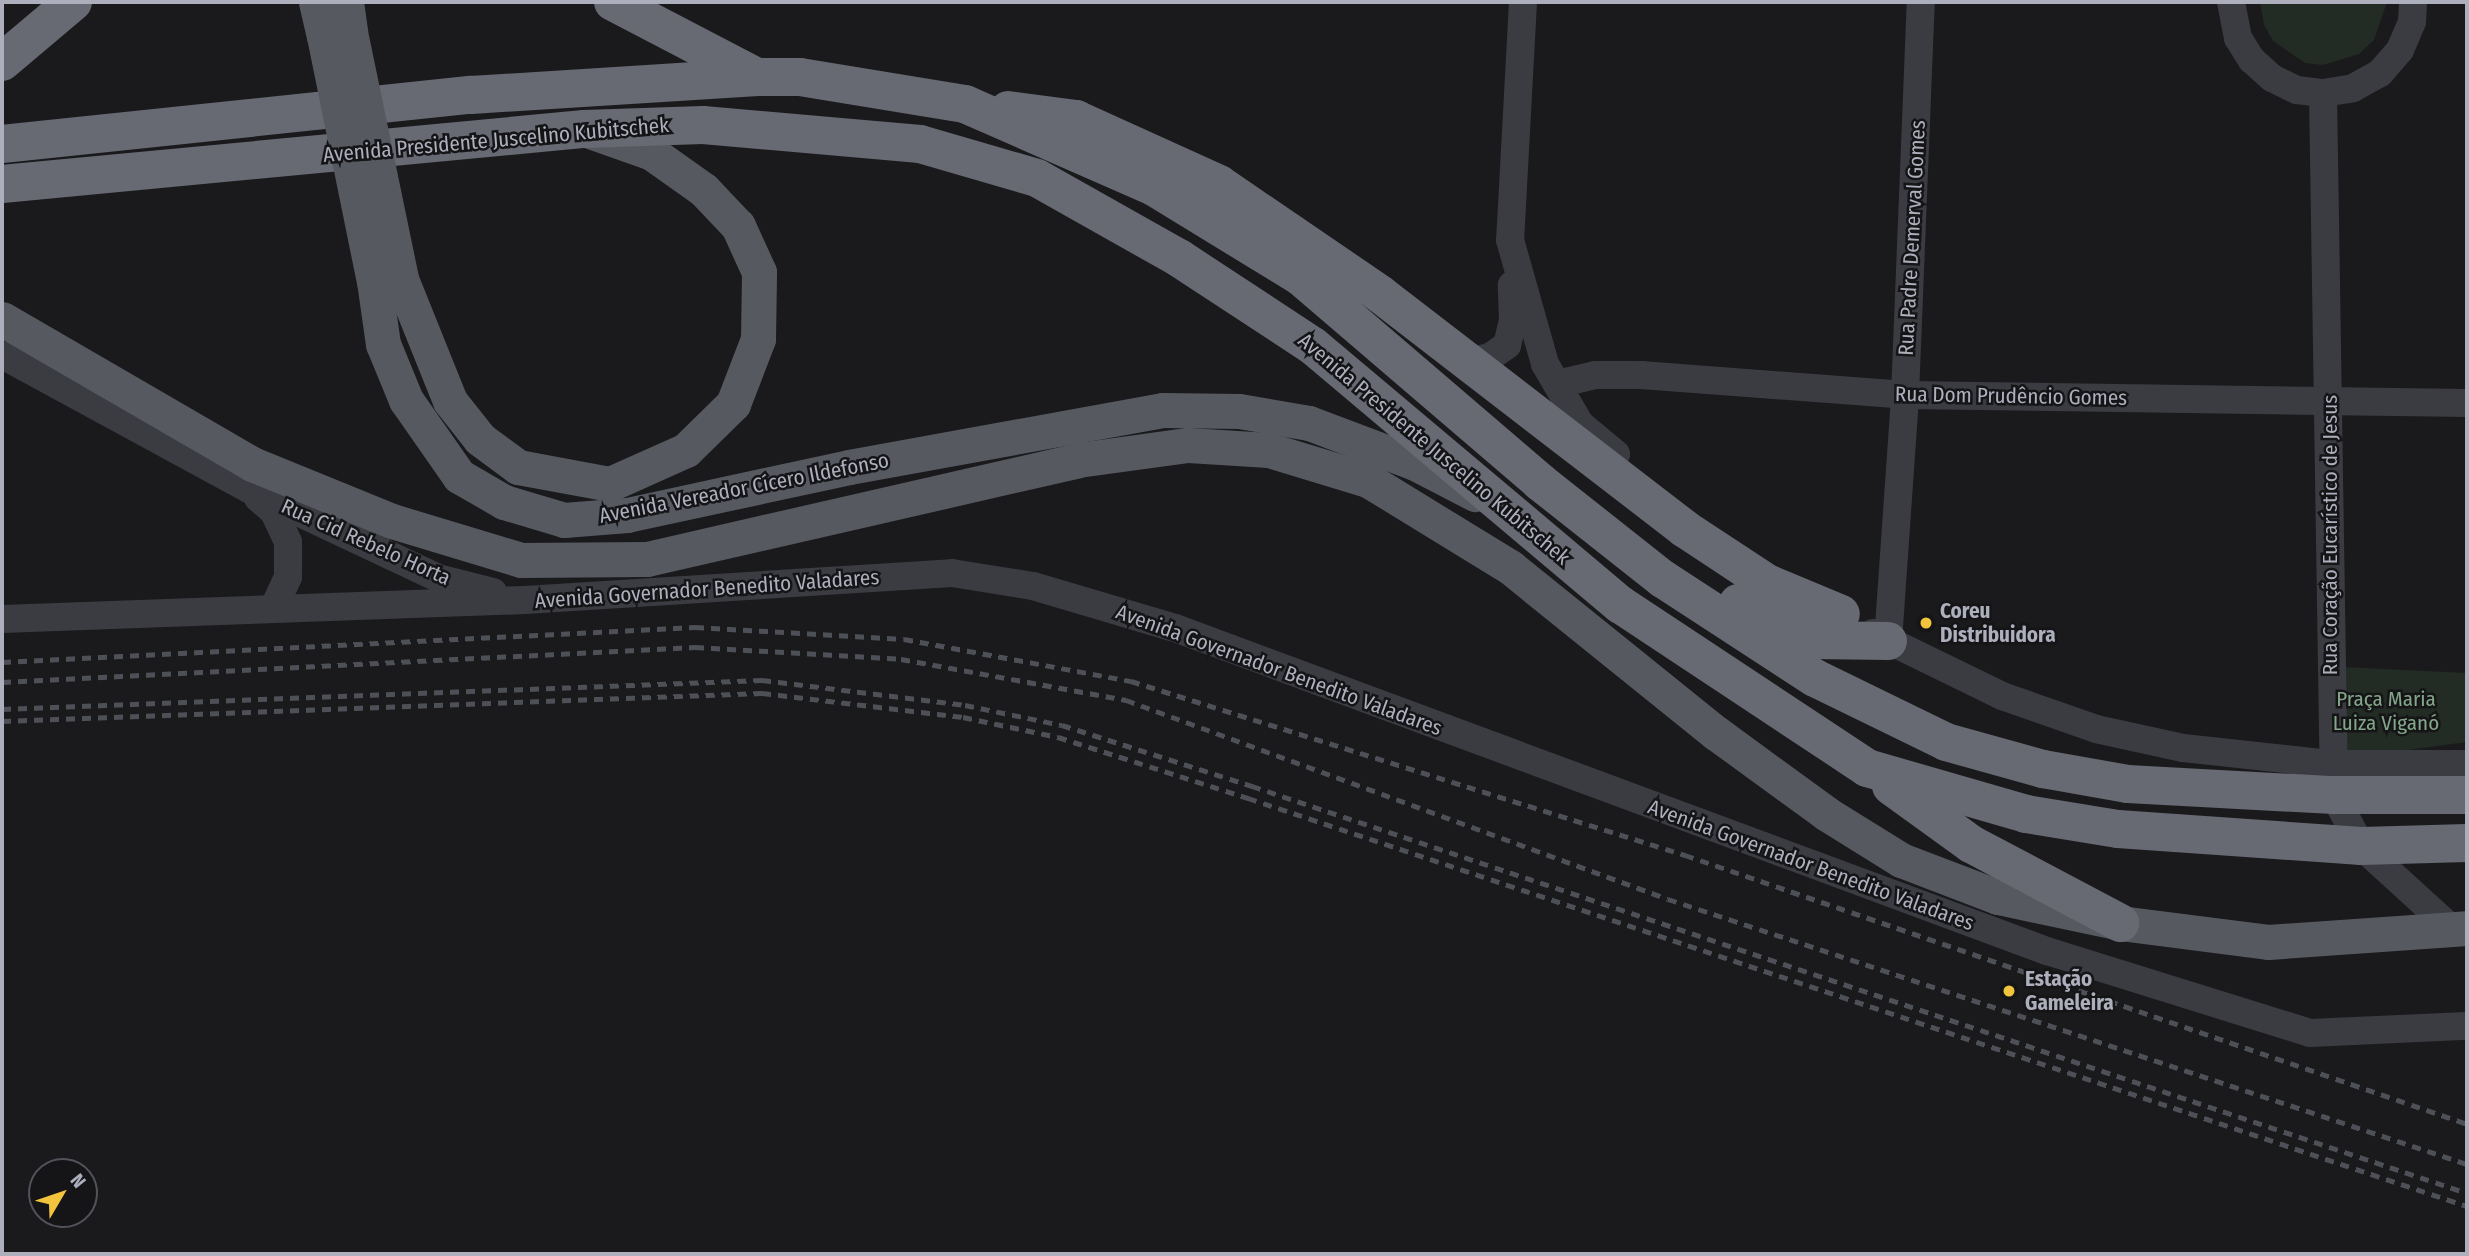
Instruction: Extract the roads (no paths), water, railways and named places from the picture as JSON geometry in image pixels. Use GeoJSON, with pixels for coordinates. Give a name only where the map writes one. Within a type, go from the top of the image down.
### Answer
{"type":"FeatureCollection","features":[{"type":"Feature","properties":{"kind":"highway"},"geometry":{"type":"LineString","coordinates":[[2,62],[73,2]]}},
{"type":"Feature","properties":{"kind":"highway"},"geometry":{"type":"LineString","coordinates":[[613,2],[757,77]]}},
{"type":"Feature","properties":{"kind":"highway","name":"Avenida Presidente Juscelino Kubitschek"},"geometry":{"type":"LineString","coordinates":[[2,144],[471,95],[757,77],[800,77],[965,104],[1154,187],[1301,277],[1540,482],[1663,579],[1815,678],[1946,742],[2043,769],[2128,784],[2332,780],[2467,795]]}},
{"type":"Feature","properties":{"kind":"highway"},"geometry":{"type":"LineString","coordinates":[[965,104],[1076,119],[1219,184],[1380,294],[1685,529],[1767,583],[1841,614]]}},
{"type":"Feature","properties":{"kind":"highway","name":"Avenida Presidente Juscelino Kubitschek"},"geometry":{"type":"LineString","coordinates":[[2,184],[584,129],[703,125],[920,144],[1037,178],[1179,258],[1313,345],[1621,605],[1867,768],[2025,814],[2118,829],[2361,846],[2467,843]]}},
{"type":"Feature","properties":{"kind":"highway"},"geometry":{"type":"LineString","coordinates":[[1380,294],[1449,367],[1540,482]]}},
{"type":"Feature","properties":{"kind":"highway"},"geometry":{"type":"LineString","coordinates":[[1663,579],[1717,592],[1813,640],[1888,641]]}},
{"type":"Feature","properties":{"kind":"highway"},"geometry":{"type":"LineString","coordinates":[[1867,768],[1971,844],[2120,923]]}},
{"type":"Feature","properties":{"kind":"main road","name":"Avenida Vereador Cícero Ildefonso"},"geometry":{"type":"LineString","coordinates":[[316,2],[340,23],[387,280],[383,344],[406,400],[459,476],[504,502],[564,520],[627,515],[969,444],[1163,410],[1239,411],[1309,423],[1415,463],[1516,516]]}},
{"type":"Feature","properties":{"kind":"main road","name":"Avenida Vereador Cícero Ildefonso"},"geometry":{"type":"LineString","coordinates":[[387,280],[450,401],[480,439],[518,467],[610,484],[686,450],[733,404],[758,340],[759,272],[738,226],[704,190],[652,153],[584,129]]}},
{"type":"Feature","properties":{"kind":"main road","name":"Avenida Presidente Juscelino Kubitschek"},"geometry":{"type":"LineString","coordinates":[[2,319],[146,400],[252,464],[392,521],[521,559],[647,559],[1078,460],[1188,445],[1269,450],[1368,481],[1510,567],[1716,733],[1827,814],[1901,860],[1998,897],[2120,923],[2268,942],[2460,928]]}},
{"type":"Feature","properties":{"kind":"street"},"geometry":{"type":"LineString","coordinates":[[1468,362],[1490,357],[1507,345],[1513,321],[1510,240],[1523,2]]}},
{"type":"Feature","properties":{"kind":"street","name":"Rua Padre Demerval Gomes"},"geometry":{"type":"LineString","coordinates":[[1888,641],[1905,395],[1921,2]]}},
{"type":"Feature","properties":{"kind":"street"},"geometry":{"type":"LineString","coordinates":[[2231,2],[2238,38],[2252,61],[2285,84],[2323,93],[2353,88],[2380,73],[2400,50],[2412,22],[2413,2]]}},
{"type":"Feature","properties":{"kind":"street","name":"Rua Coração Eucarístico de Jesus"},"geometry":{"type":"LineString","coordinates":[[2323,93],[2330,401],[2332,780],[2361,846],[2460,928]]}},
{"type":"Feature","properties":{"kind":"street","name":"Avenida Presidente Juscelino Kubitschek"},"geometry":{"type":"LineString","coordinates":[[1510,240],[1545,364],[1580,424],[1675,503],[1841,614],[1888,641],[2002,696],[2096,729],[2332,780],[2467,764]]}},
{"type":"Feature","properties":{"kind":"street","name":"Rua Cid Rebelo Horta"},"geometry":{"type":"LineString","coordinates":[[2,355],[248,489],[438,578],[525,600]]}},
{"type":"Feature","properties":{"kind":"street","name":"Rua Dom Prudêncio Gomes"},"geometry":{"type":"LineString","coordinates":[[1557,384],[1595,375],[1641,375],[1905,395],[2467,403]]}},
{"type":"Feature","properties":{"kind":"street"},"geometry":{"type":"LineString","coordinates":[[146,400],[185,455]]}},
{"type":"Feature","properties":{"kind":"street","name":"Rua Cid Rebelo Horta"},"geometry":{"type":"LineString","coordinates":[[248,489],[274,512],[288,542],[288,576],[274,607]]}},
{"type":"Feature","properties":{"kind":"street","name":"Avenida Governador Benedito Valadares"},"geometry":{"type":"LineString","coordinates":[[2,619],[274,607],[525,600],[952,573],[1033,586],[1175,628],[2046,951],[2311,1034],[2467,1026]]}},
{"type":"Feature","properties":{"kind":"railway"},"geometry":{"type":"LineString","coordinates":[[2,662],[695,627],[904,639],[1131,681],[1685,855],[2467,1124]]}},
{"type":"Feature","properties":{"kind":"railway"},"geometry":{"type":"LineString","coordinates":[[2,682],[695,647],[901,659],[1126,700],[1668,899],[2467,1164]]}},
{"type":"Feature","properties":{"kind":"railway"},"geometry":{"type":"LineString","coordinates":[[2,709],[762,680],[965,705],[1062,725],[1252,786],[2467,1193]]}},
{"type":"Feature","properties":{"kind":"railway"},"geometry":{"type":"LineString","coordinates":[[2,721],[762,693],[963,717],[1058,737],[1248,798],[2467,1206]]}},
{"type":"Feature","properties":{"kind":"place","name":"Coreu Distribuidora"},"geometry":{"type":"Point","coordinates":[1926,623]}},
{"type":"Feature","properties":{"kind":"place","name":"Estação Gameleira"},"geometry":{"type":"Point","coordinates":[2009,991]}},
{"type":"Feature","properties":{"kind":"park label","name":"Praça Maria Luiza Viganó"},"geometry":{"type":"Point","coordinates":[2386,711]}}]}
